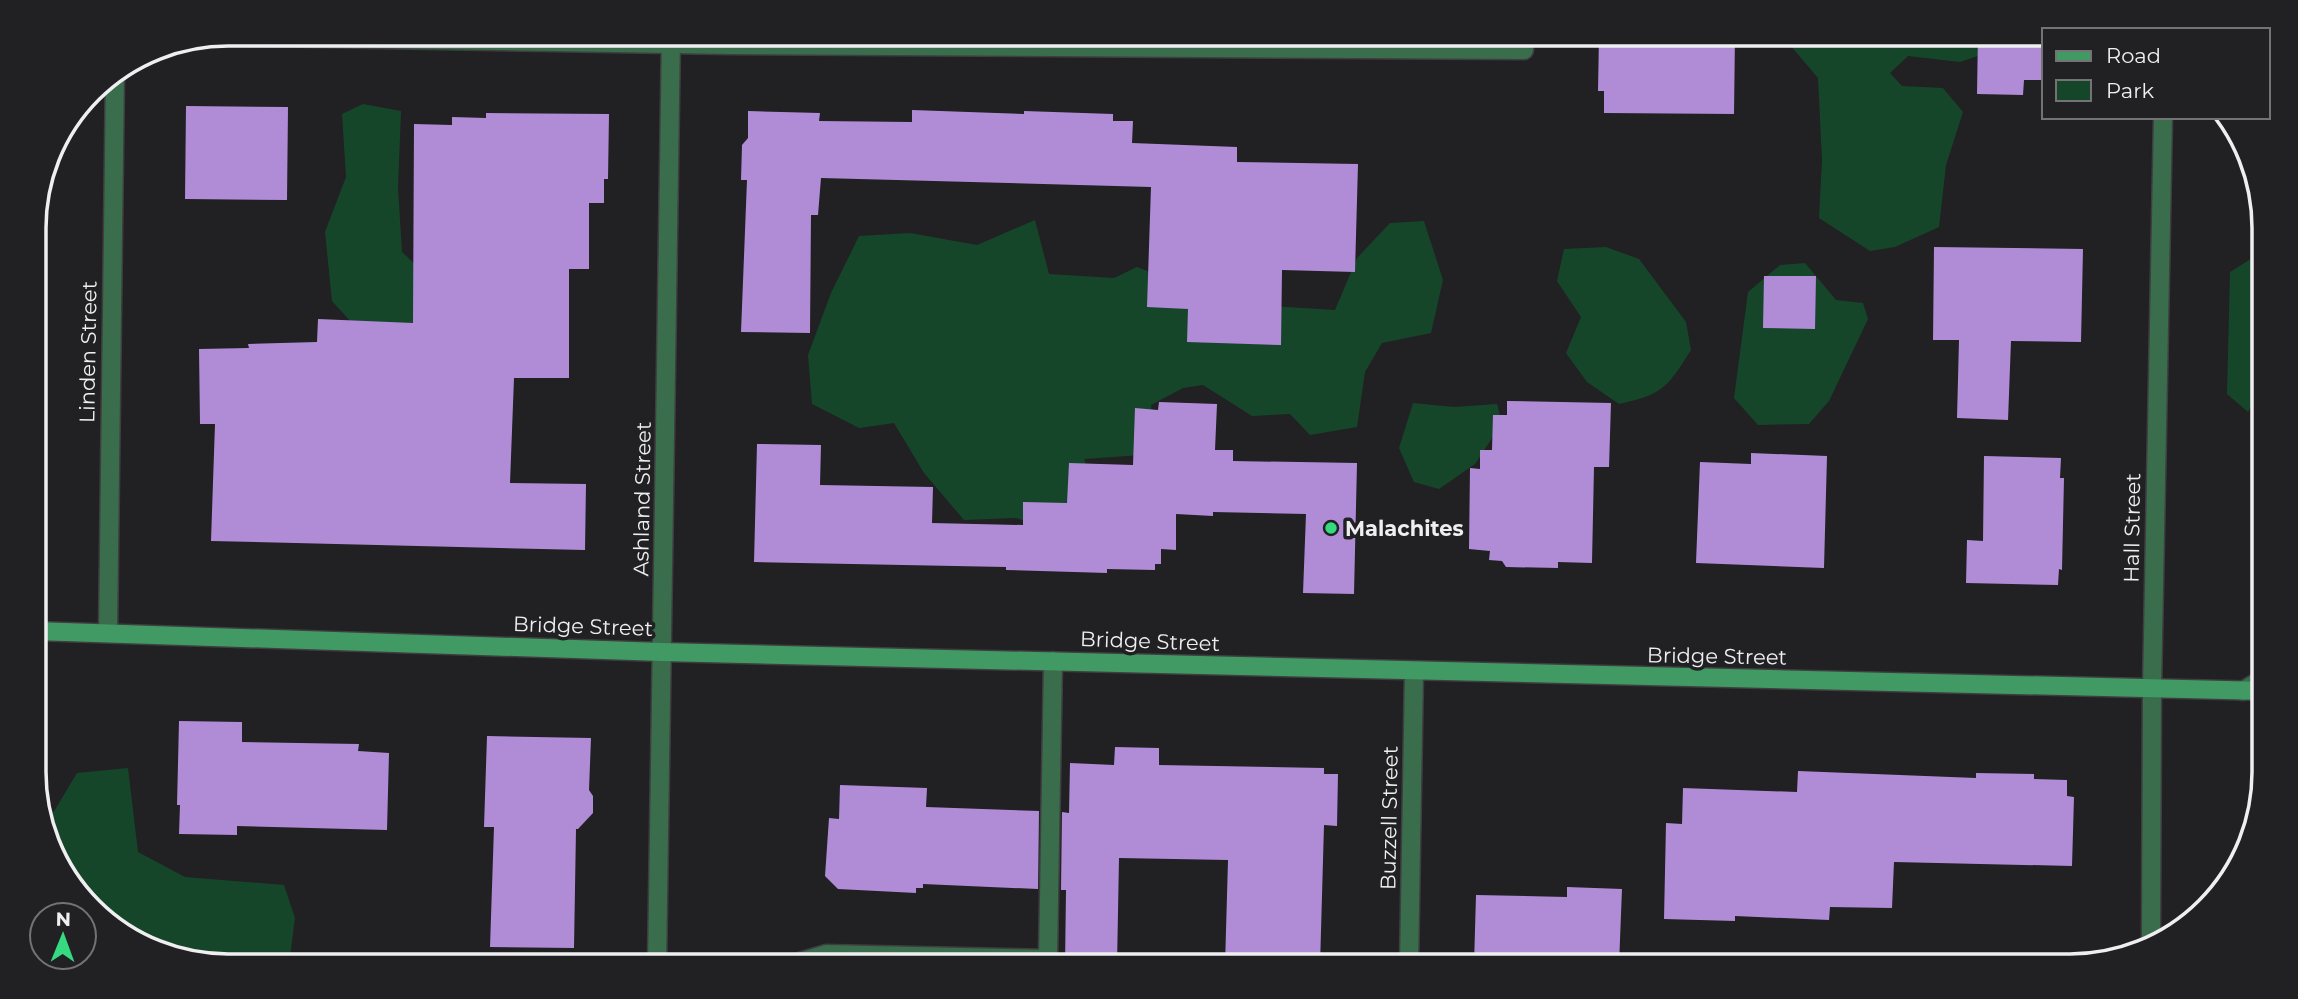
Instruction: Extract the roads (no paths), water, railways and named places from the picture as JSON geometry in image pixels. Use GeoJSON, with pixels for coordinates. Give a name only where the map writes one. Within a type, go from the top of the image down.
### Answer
{"type":"FeatureCollection","features":[{"type":"Feature","properties":{"kind":"main road","name":"Bridge Street"},"geometry":{"type":"LineString","coordinates":[[46,631],[662,652],[2252,691]]}},
{"type":"Feature","properties":{"kind":"street","name":"Ashland Street"},"geometry":{"type":"LineString","coordinates":[[657,954],[671,46]]}},
{"type":"Feature","properties":{"kind":"street","name":"Linden Street"},"geometry":{"type":"LineString","coordinates":[[108,633],[115,85]]}},
{"type":"Feature","properties":{"kind":"street","name":"Hall Street"},"geometry":{"type":"LineString","coordinates":[[2151,934],[2152,688],[2163,119]]}},
{"type":"Feature","properties":{"kind":"street"},"geometry":{"type":"LineString","coordinates":[[1048,954],[1053,661]]}},
{"type":"Feature","properties":{"kind":"street","name":"Buzzell Street"},"geometry":{"type":"LineString","coordinates":[[1409,953],[1414,671]]}},
{"type":"Feature","properties":{"kind":"street"},"geometry":{"type":"LineString","coordinates":[[2243,691],[2252,685]]}},
{"type":"Feature","properties":{"kind":"place","name":"Malachites"},"geometry":{"type":"Point","coordinates":[1331,528]}}]}
